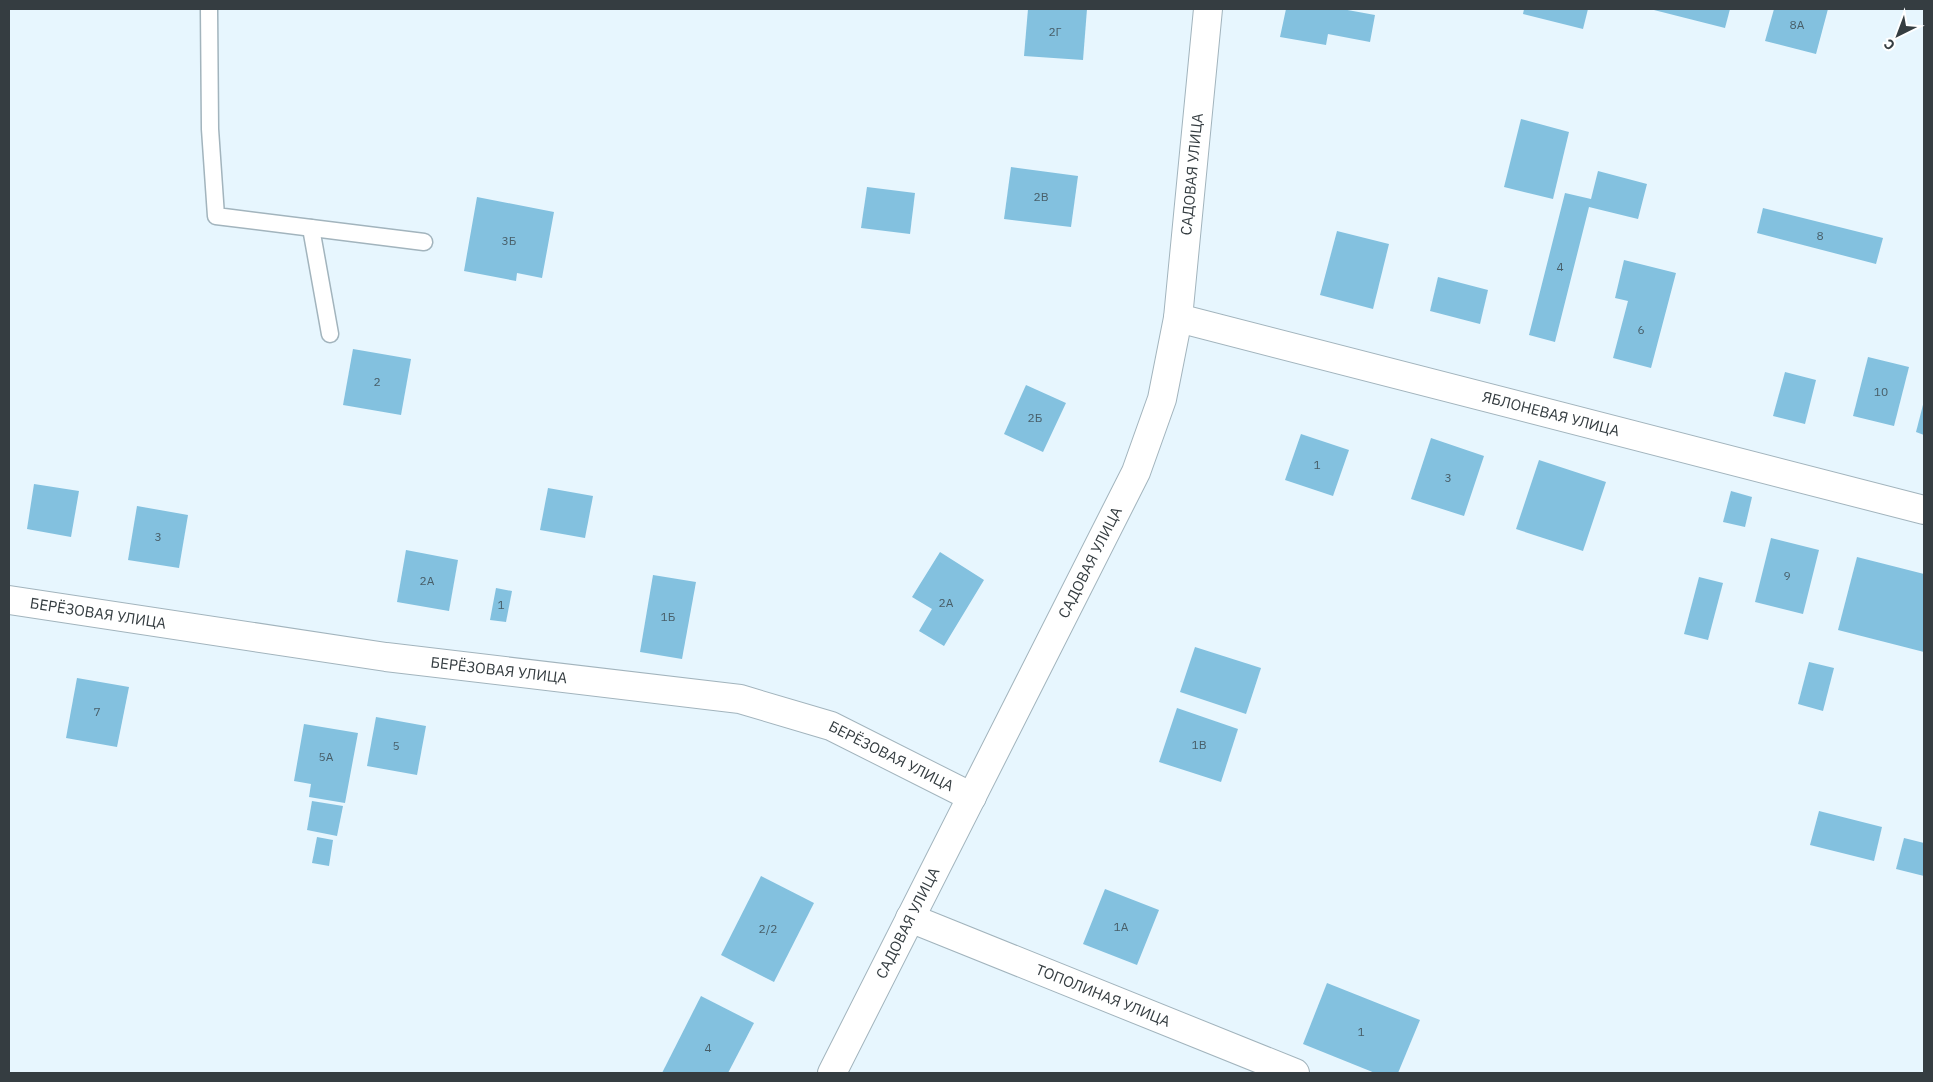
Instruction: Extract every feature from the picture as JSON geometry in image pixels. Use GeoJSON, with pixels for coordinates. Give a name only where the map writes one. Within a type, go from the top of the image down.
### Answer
{"type":"FeatureCollection","features":[{"type":"Feature","properties":{"kind":"street","name":"САДОВАЯ УЛИЦА"},"geometry":{"type":"LineString","coordinates":[[832,1073],[1136,472],[1162,399],[1178,318],[1208,9]]}},
{"type":"Feature","properties":{"kind":"street","name":"ЯБЛОНЕВАЯ УЛИЦА"},"geometry":{"type":"LineString","coordinates":[[1178,318],[1924,510]]}},
{"type":"Feature","properties":{"kind":"street","name":"БЕРЁЗОВАЯ УЛИЦА"},"geometry":{"type":"LineString","coordinates":[[9,600],[386,657],[740,699],[831,726],[972,797]]}},
{"type":"Feature","properties":{"kind":"street","name":"ТОПОЛИНАЯ УЛИЦА"},"geometry":{"type":"LineString","coordinates":[[910,918],[1296,1073]]}},
{"type":"Feature","properties":{"kind":"lane"},"geometry":{"type":"LineString","coordinates":[[209,9],[210,129],[216,216],[424,242]]}},
{"type":"Feature","properties":{"kind":"lane"},"geometry":{"type":"LineString","coordinates":[[311,228],[330,334]]}},
{"type":"Feature","properties":{"kind":"building"},"geometry":{"type":"Polygon","coordinates":[[[1028,9],[1087,9],[1083,60],[1024,56],[1028,9]]]}},
{"type":"Feature","properties":{"kind":"building"},"geometry":{"type":"Polygon","coordinates":[[[1286,9],[1342,9],[1375,15],[1370,42],[1328,34],[1326,45],[1280,37],[1286,9]]]}},
{"type":"Feature","properties":{"kind":"building"},"geometry":{"type":"Polygon","coordinates":[[[1524,9],[1588,9],[1583,29],[1523,14],[1524,9]]]}},
{"type":"Feature","properties":{"kind":"building"},"geometry":{"type":"Polygon","coordinates":[[[1650,9],[1730,9],[1725,28],[1650,9]]]}},
{"type":"Feature","properties":{"kind":"building"},"geometry":{"type":"Polygon","coordinates":[[[1774,9],[1828,9],[1816,54],[1765,41],[1774,9]]]}},
{"type":"Feature","properties":{"kind":"building"},"geometry":{"type":"Polygon","coordinates":[[[1521,119],[1569,132],[1553,199],[1504,187],[1521,119]]]}},
{"type":"Feature","properties":{"kind":"building"},"geometry":{"type":"Polygon","coordinates":[[[1011,167],[1078,176],[1071,227],[1004,219],[1011,167]]]}},
{"type":"Feature","properties":{"kind":"building"},"geometry":{"type":"Polygon","coordinates":[[[1598,171],[1647,184],[1638,219],[1589,207],[1555,342],[1529,335],[1565,193],[1591,199],[1598,171]]]}},
{"type":"Feature","properties":{"kind":"building"},"geometry":{"type":"Polygon","coordinates":[[[867,187],[915,193],[910,234],[861,228],[867,187]]]}},
{"type":"Feature","properties":{"kind":"building"},"geometry":{"type":"Polygon","coordinates":[[[477,197],[554,212],[542,278],[517,273],[516,281],[464,271],[477,197]]]}},
{"type":"Feature","properties":{"kind":"building"},"geometry":{"type":"Polygon","coordinates":[[[1763,208],[1883,238],[1876,264],[1757,233],[1763,208]]]}},
{"type":"Feature","properties":{"kind":"building"},"geometry":{"type":"Polygon","coordinates":[[[1337,231],[1389,244],[1373,309],[1320,295],[1337,231]]]}},
{"type":"Feature","properties":{"kind":"building"},"geometry":{"type":"Polygon","coordinates":[[[1624,260],[1676,273],[1651,368],[1613,358],[1628,301],[1615,298],[1624,260]]]}},
{"type":"Feature","properties":{"kind":"building"},"geometry":{"type":"Polygon","coordinates":[[[1438,277],[1488,290],[1480,324],[1430,311],[1438,277]]]}},
{"type":"Feature","properties":{"kind":"building"},"geometry":{"type":"Polygon","coordinates":[[[353,349],[411,359],[401,415],[343,405],[353,349]]]}},
{"type":"Feature","properties":{"kind":"building"},"geometry":{"type":"Polygon","coordinates":[[[1868,357],[1909,367],[1894,426],[1853,416],[1868,357]]]}},
{"type":"Feature","properties":{"kind":"building"},"geometry":{"type":"Polygon","coordinates":[[[1785,372],[1816,380],[1805,424],[1773,416],[1785,372]]]}},
{"type":"Feature","properties":{"kind":"building"},"geometry":{"type":"Polygon","coordinates":[[[1026,385],[1066,403],[1043,452],[1004,434],[1026,385]]]}},
{"type":"Feature","properties":{"kind":"building"},"geometry":{"type":"Polygon","coordinates":[[[1924,401],[1924,435],[1916,432],[1924,401]]]}},
{"type":"Feature","properties":{"kind":"building"},"geometry":{"type":"Polygon","coordinates":[[[1301,434],[1349,450],[1333,496],[1285,480],[1301,434]]]}},
{"type":"Feature","properties":{"kind":"building"},"geometry":{"type":"Polygon","coordinates":[[[1431,438],[1484,456],[1464,516],[1411,499],[1431,438]]]}},
{"type":"Feature","properties":{"kind":"building"},"geometry":{"type":"Polygon","coordinates":[[[1539,460],[1606,482],[1583,551],[1516,529],[1539,460]]]}},
{"type":"Feature","properties":{"kind":"building"},"geometry":{"type":"Polygon","coordinates":[[[34,484],[79,491],[71,537],[27,529],[34,484]]]}},
{"type":"Feature","properties":{"kind":"building"},"geometry":{"type":"Polygon","coordinates":[[[548,488],[593,496],[585,538],[540,530],[548,488]]]}},
{"type":"Feature","properties":{"kind":"building"},"geometry":{"type":"Polygon","coordinates":[[[1731,491],[1752,497],[1745,527],[1723,522],[1731,491]]]}},
{"type":"Feature","properties":{"kind":"building"},"geometry":{"type":"Polygon","coordinates":[[[137,506],[188,515],[179,568],[128,560],[137,506]]]}},
{"type":"Feature","properties":{"kind":"building"},"geometry":{"type":"Polygon","coordinates":[[[1771,538],[1819,550],[1803,614],[1755,602],[1771,538]]]}},
{"type":"Feature","properties":{"kind":"building"},"geometry":{"type":"Polygon","coordinates":[[[406,550],[458,560],[449,611],[397,602],[406,550]]]}},
{"type":"Feature","properties":{"kind":"building"},"geometry":{"type":"Polygon","coordinates":[[[940,552],[984,580],[944,646],[919,631],[932,609],[912,597],[940,552]]]}},
{"type":"Feature","properties":{"kind":"building"},"geometry":{"type":"Polygon","coordinates":[[[1857,557],[1924,574],[1924,652],[1838,630],[1857,557]]]}},
{"type":"Feature","properties":{"kind":"building"},"geometry":{"type":"Polygon","coordinates":[[[653,575],[696,582],[682,659],[640,652],[653,575]]]}},
{"type":"Feature","properties":{"kind":"building"},"geometry":{"type":"Polygon","coordinates":[[[1699,577],[1723,583],[1708,640],[1684,634],[1699,577]]]}},
{"type":"Feature","properties":{"kind":"building"},"geometry":{"type":"Polygon","coordinates":[[[496,588],[512,591],[506,622],[490,620],[496,588]]]}},
{"type":"Feature","properties":{"kind":"building"},"geometry":{"type":"Polygon","coordinates":[[[1195,647],[1261,668],[1246,714],[1180,692],[1195,647]]]}},
{"type":"Feature","properties":{"kind":"building"},"geometry":{"type":"Polygon","coordinates":[[[1809,662],[1834,668],[1823,711],[1798,704],[1809,662]]]}},
{"type":"Feature","properties":{"kind":"building"},"geometry":{"type":"Polygon","coordinates":[[[77,678],[129,687],[117,747],[66,738],[77,678]]]}},
{"type":"Feature","properties":{"kind":"building"},"geometry":{"type":"Polygon","coordinates":[[[1177,708],[1238,729],[1221,782],[1159,762],[1177,708]]]}},
{"type":"Feature","properties":{"kind":"building"},"geometry":{"type":"Polygon","coordinates":[[[376,717],[426,726],[417,775],[367,766],[376,717]]]}},
{"type":"Feature","properties":{"kind":"building"},"geometry":{"type":"Polygon","coordinates":[[[304,724],[358,733],[345,803],[309,797],[311,784],[294,781],[304,724]]]}},
{"type":"Feature","properties":{"kind":"building"},"geometry":{"type":"Polygon","coordinates":[[[312,801],[343,806],[337,836],[307,830],[312,801]]]}},
{"type":"Feature","properties":{"kind":"building"},"geometry":{"type":"Polygon","coordinates":[[[1819,811],[1882,827],[1874,861],[1810,845],[1819,811]]]}},
{"type":"Feature","properties":{"kind":"building"},"geometry":{"type":"Polygon","coordinates":[[[317,837],[333,840],[329,866],[312,863],[317,837]]]}},
{"type":"Feature","properties":{"kind":"building"},"geometry":{"type":"Polygon","coordinates":[[[1904,838],[1924,843],[1924,876],[1896,869],[1904,838]]]}},
{"type":"Feature","properties":{"kind":"building"},"geometry":{"type":"Polygon","coordinates":[[[761,876],[814,903],[774,982],[721,955],[761,876]]]}},
{"type":"Feature","properties":{"kind":"building"},"geometry":{"type":"Polygon","coordinates":[[[1105,889],[1159,910],[1137,965],[1083,944],[1105,889]]]}},
{"type":"Feature","properties":{"kind":"building"},"geometry":{"type":"Polygon","coordinates":[[[1327,983],[1420,1020],[1398,1073],[1375,1073],[1303,1044],[1327,983]]]}},
{"type":"Feature","properties":{"kind":"building"},"geometry":{"type":"Polygon","coordinates":[[[701,996],[754,1023],[728,1073],[662,1073],[701,996]]]}}]}
